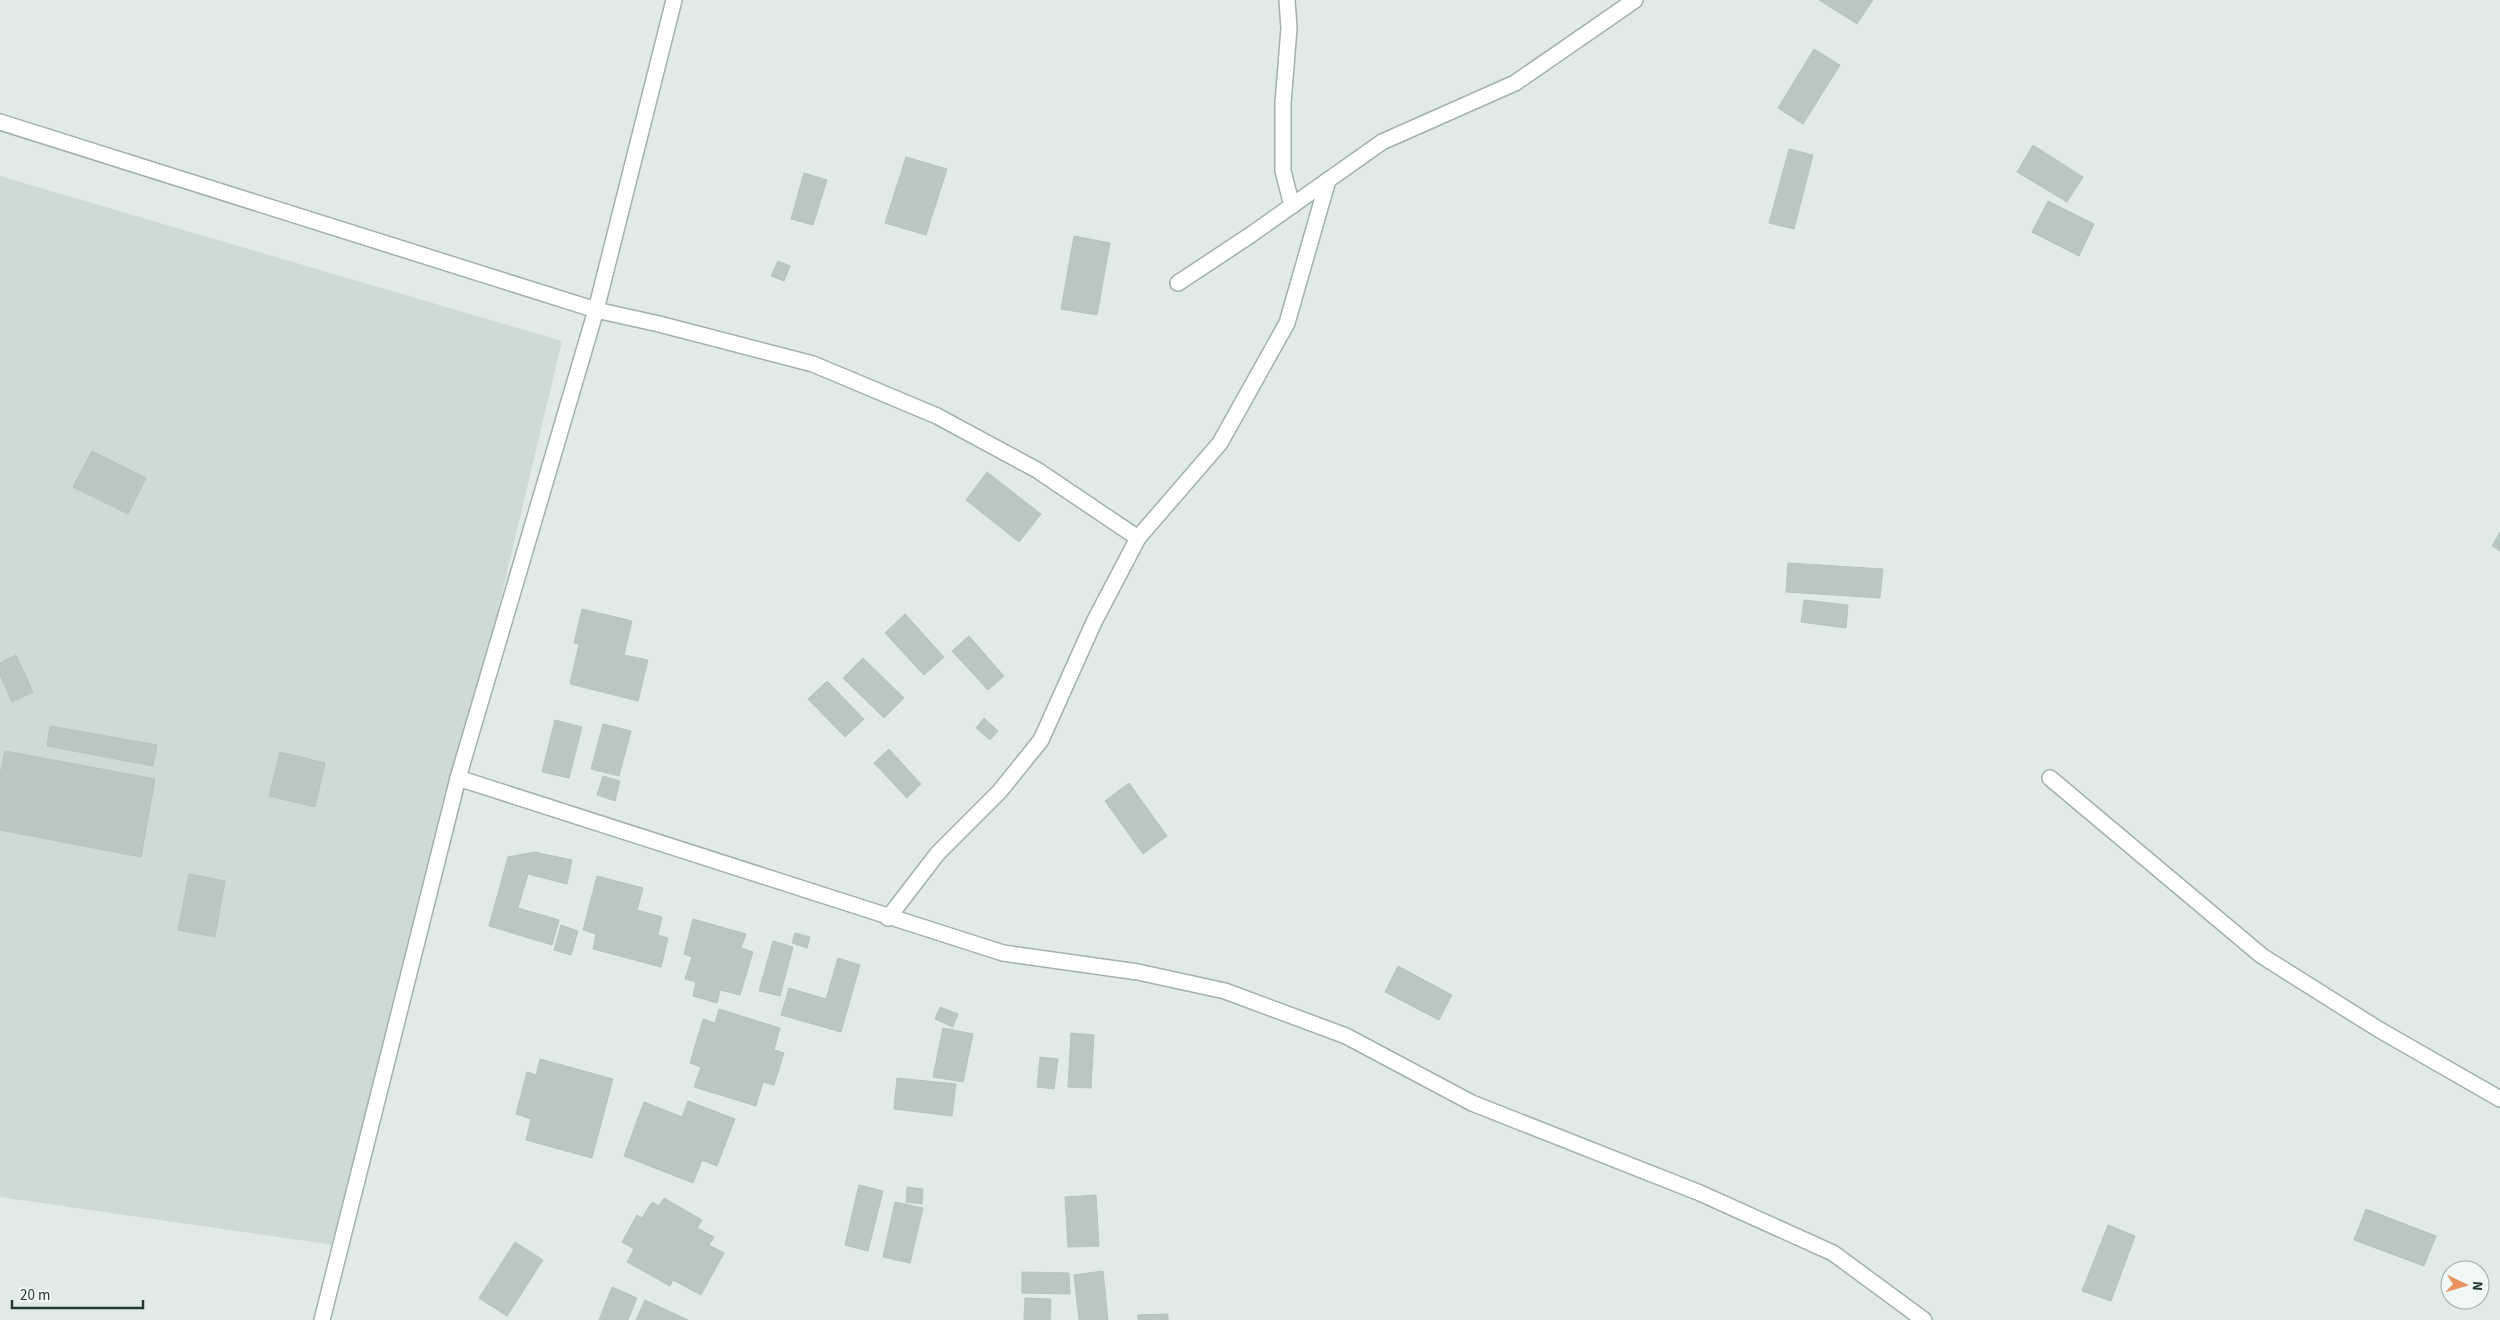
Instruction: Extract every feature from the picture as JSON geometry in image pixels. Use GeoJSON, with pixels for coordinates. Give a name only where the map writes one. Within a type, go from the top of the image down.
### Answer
{"type":"FeatureCollection","features":[{"type":"Feature","properties":{"kind":"street"},"geometry":{"type":"LineString","coordinates":[[322,1320],[458,778],[596,310],[674,0]]}},
{"type":"Feature","properties":{"kind":"street"},"geometry":{"type":"LineString","coordinates":[[1287,0],[1288,28],[1283,103],[1283,171],[1292,206]]}},
{"type":"Feature","properties":{"kind":"street"},"geometry":{"type":"LineString","coordinates":[[1178,283],[1382,142],[1514,83],[1635,0]]}},
{"type":"Feature","properties":{"kind":"street"},"geometry":{"type":"LineString","coordinates":[[0,122],[596,310],[659,324],[803,362],[839,375],[937,416],[1037,470],[1138,538]]}},
{"type":"Feature","properties":{"kind":"street"},"geometry":{"type":"LineString","coordinates":[[888,918],[938,853],[1000,791],[1041,740],[1094,622],[1138,538],[1220,443],[1287,322],[1328,180]]}},
{"type":"Feature","properties":{"kind":"street"},"geometry":{"type":"LineString","coordinates":[[458,778],[888,918],[1003,953],[1138,972],[1225,991],[1346,1036],[1472,1103],[1700,1193],[1833,1253],[1924,1320]]}},
{"type":"Feature","properties":{"kind":"street"},"geometry":{"type":"LineString","coordinates":[[2050,778],[2262,956],[2378,1029],[2500,1099]]}},
{"type":"Feature","properties":{"kind":"shaded area"},"geometry":{"type":"Polygon","coordinates":[[[0,176],[562,341],[458,778],[341,1246],[0,1197],[0,176]]]}},
{"type":"Feature","properties":{"kind":"building"},"geometry":{"type":"Polygon","coordinates":[[[1819,0],[1873,0],[1857,24],[1819,0]]]}},
{"type":"Feature","properties":{"kind":"building"},"geometry":{"type":"Polygon","coordinates":[[[1814,49],[1840,65],[1803,124],[1778,108],[1814,49]]]}},
{"type":"Feature","properties":{"kind":"building"},"geometry":{"type":"Polygon","coordinates":[[[2033,145],[2083,177],[2067,202],[2017,172],[2033,145]]]}},
{"type":"Feature","properties":{"kind":"building"},"geometry":{"type":"Polygon","coordinates":[[[1789,149],[1813,155],[1794,229],[1769,223],[1789,149]]]}},
{"type":"Feature","properties":{"kind":"building"},"geometry":{"type":"Polygon","coordinates":[[[906,157],[947,169],[926,235],[885,223],[906,157]]]}},
{"type":"Feature","properties":{"kind":"building"},"geometry":{"type":"Polygon","coordinates":[[[804,173],[827,180],[813,225],[791,219],[804,173]]]}},
{"type":"Feature","properties":{"kind":"building"},"geometry":{"type":"Polygon","coordinates":[[[2048,201],[2094,224],[2079,256],[2032,232],[2048,201]]]}},
{"type":"Feature","properties":{"kind":"building"},"geometry":{"type":"Polygon","coordinates":[[[1074,236],[1110,243],[1097,315],[1061,309],[1074,236]]]}},
{"type":"Feature","properties":{"kind":"building"},"geometry":{"type":"Polygon","coordinates":[[[778,261],[790,266],[784,281],[771,276],[778,261]]]}},
{"type":"Feature","properties":{"kind":"building"},"geometry":{"type":"Polygon","coordinates":[[[92,451],[146,478],[128,514],[73,487],[92,451]]]}},
{"type":"Feature","properties":{"kind":"building"},"geometry":{"type":"Polygon","coordinates":[[[987,472],[1041,514],[1019,542],[966,500],[987,472]]]}},
{"type":"Feature","properties":{"kind":"building"},"geometry":{"type":"Polygon","coordinates":[[[2500,532],[2500,551],[2492,546],[2500,532]]]}},
{"type":"Feature","properties":{"kind":"building"},"geometry":{"type":"Polygon","coordinates":[[[1788,563],[1883,569],[1880,598],[1786,592],[1788,563]]]}},
{"type":"Feature","properties":{"kind":"building"},"geometry":{"type":"Polygon","coordinates":[[[1804,600],[1848,605],[1846,628],[1801,622],[1804,600]]]}},
{"type":"Feature","properties":{"kind":"building"},"geometry":{"type":"Polygon","coordinates":[[[582,609],[632,621],[624,655],[648,660],[638,701],[570,684],[579,644],[574,643],[582,609]]]}},
{"type":"Feature","properties":{"kind":"building"},"geometry":{"type":"Polygon","coordinates":[[[905,614],[944,657],[924,675],[885,633],[905,614]]]}},
{"type":"Feature","properties":{"kind":"building"},"geometry":{"type":"Polygon","coordinates":[[[969,636],[1004,676],[988,690],[952,651],[969,636]]]}},
{"type":"Feature","properties":{"kind":"building"},"geometry":{"type":"Polygon","coordinates":[[[16,655],[33,692],[12,702],[0,675],[0,663],[16,655]]]}},
{"type":"Feature","properties":{"kind":"building"},"geometry":{"type":"Polygon","coordinates":[[[863,658],[904,698],[884,718],[843,678],[863,658]]]}},
{"type":"Feature","properties":{"kind":"building"},"geometry":{"type":"Polygon","coordinates":[[[827,681],[864,719],[845,737],[808,699],[827,681]]]}},
{"type":"Feature","properties":{"kind":"building"},"geometry":{"type":"Polygon","coordinates":[[[984,718],[998,731],[990,740],[976,728],[984,718]]]}},
{"type":"Feature","properties":{"kind":"building"},"geometry":{"type":"Polygon","coordinates":[[[555,720],[582,727],[569,778],[542,772],[555,720]]]}},
{"type":"Feature","properties":{"kind":"building"},"geometry":{"type":"Polygon","coordinates":[[[603,724],[631,731],[619,776],[591,769],[603,724]]]}},
{"type":"Feature","properties":{"kind":"building"},"geometry":{"type":"Polygon","coordinates":[[[50,726],[157,745],[153,766],[47,746],[50,726]]]}},
{"type":"Feature","properties":{"kind":"building"},"geometry":{"type":"Polygon","coordinates":[[[889,749],[921,784],[907,798],[874,763],[889,749]]]}},
{"type":"Feature","properties":{"kind":"building"},"geometry":{"type":"Polygon","coordinates":[[[5,751],[155,779],[141,857],[0,830],[0,775],[5,751]]]}},
{"type":"Feature","properties":{"kind":"building"},"geometry":{"type":"Polygon","coordinates":[[[280,752],[325,763],[315,807],[269,796],[280,752]]]}},
{"type":"Feature","properties":{"kind":"building"},"geometry":{"type":"Polygon","coordinates":[[[603,776],[620,781],[615,801],[597,795],[603,776]]]}},
{"type":"Feature","properties":{"kind":"building"},"geometry":{"type":"Polygon","coordinates":[[[1129,783],[1167,836],[1143,854],[1105,801],[1129,783]]]}},
{"type":"Feature","properties":{"kind":"building"},"geometry":{"type":"Polygon","coordinates":[[[534,852],[572,860],[567,884],[528,874],[518,908],[559,920],[552,945],[489,926],[508,857],[534,852]]]}},
{"type":"Feature","properties":{"kind":"building"},"geometry":{"type":"Polygon","coordinates":[[[189,874],[225,881],[215,937],[178,930],[189,874]]]}},
{"type":"Feature","properties":{"kind":"building"},"geometry":{"type":"Polygon","coordinates":[[[597,876],[643,888],[637,910],[662,917],[658,935],[668,938],[661,967],[593,949],[596,934],[583,930],[597,876]]]}},
{"type":"Feature","properties":{"kind":"building"},"geometry":{"type":"Polygon","coordinates":[[[693,919],[746,934],[741,948],[753,952],[740,995],[720,990],[717,1003],[693,996],[696,982],[685,979],[692,957],[684,954],[693,919]]]}},
{"type":"Feature","properties":{"kind":"building"},"geometry":{"type":"Polygon","coordinates":[[[561,925],[578,931],[571,955],[554,950],[561,925]]]}},
{"type":"Feature","properties":{"kind":"building"},"geometry":{"type":"Polygon","coordinates":[[[795,933],[810,937],[807,948],[792,943],[795,933]]]}},
{"type":"Feature","properties":{"kind":"building"},"geometry":{"type":"Polygon","coordinates":[[[773,941],[793,947],[780,996],[759,991],[773,941]]]}},
{"type":"Feature","properties":{"kind":"building"},"geometry":{"type":"Polygon","coordinates":[[[838,958],[860,965],[841,1032],[781,1015],[789,988],[826,999],[838,958]]]}},
{"type":"Feature","properties":{"kind":"building"},"geometry":{"type":"Polygon","coordinates":[[[1398,966],[1452,995],[1439,1020],[1385,992],[1398,966]]]}},
{"type":"Feature","properties":{"kind":"building"},"geometry":{"type":"Polygon","coordinates":[[[940,1007],[958,1014],[953,1027],[935,1019],[940,1007]]]}},
{"type":"Feature","properties":{"kind":"building"},"geometry":{"type":"Polygon","coordinates":[[[719,1009],[780,1028],[774,1050],[784,1053],[774,1085],[763,1082],[756,1106],[694,1087],[701,1067],[690,1063],[703,1019],[715,1023],[719,1009]]]}},
{"type":"Feature","properties":{"kind":"building"},"geometry":{"type":"Polygon","coordinates":[[[943,1028],[973,1034],[963,1082],[933,1077],[943,1028]]]}},
{"type":"Feature","properties":{"kind":"building"},"geometry":{"type":"Polygon","coordinates":[[[1071,1033],[1094,1035],[1091,1088],[1068,1087],[1071,1033]]]}},
{"type":"Feature","properties":{"kind":"building"},"geometry":{"type":"Polygon","coordinates":[[[1040,1057],[1058,1059],[1054,1089],[1037,1087],[1040,1057]]]}},
{"type":"Feature","properties":{"kind":"building"},"geometry":{"type":"Polygon","coordinates":[[[540,1059],[613,1079],[592,1158],[526,1140],[531,1119],[516,1114],[527,1072],[536,1075],[540,1059]]]}},
{"type":"Feature","properties":{"kind":"building"},"geometry":{"type":"Polygon","coordinates":[[[897,1078],[956,1084],[952,1116],[894,1109],[897,1078]]]}},
{"type":"Feature","properties":{"kind":"building"},"geometry":{"type":"Polygon","coordinates":[[[688,1101],[735,1119],[717,1166],[702,1160],[693,1183],[624,1156],[644,1102],[682,1117],[688,1101]]]}},
{"type":"Feature","properties":{"kind":"building"},"geometry":{"type":"Polygon","coordinates":[[[859,1185],[883,1191],[868,1251],[845,1245],[859,1185]]]}},
{"type":"Feature","properties":{"kind":"building"},"geometry":{"type":"Polygon","coordinates":[[[907,1187],[923,1189],[922,1204],[906,1202],[907,1187]]]}},
{"type":"Feature","properties":{"kind":"building"},"geometry":{"type":"Polygon","coordinates":[[[1096,1195],[1099,1246],[1068,1247],[1065,1197],[1096,1195]]]}},
{"type":"Feature","properties":{"kind":"building"},"geometry":{"type":"Polygon","coordinates":[[[664,1198],[702,1220],[697,1228],[714,1237],[709,1245],[724,1253],[701,1295],[673,1280],[670,1286],[627,1262],[634,1249],[622,1242],[637,1215],[642,1218],[652,1202],[659,1206],[664,1198]]]}},
{"type":"Feature","properties":{"kind":"building"},"geometry":{"type":"Polygon","coordinates":[[[895,1202],[923,1208],[910,1263],[883,1257],[895,1202]]]}},
{"type":"Feature","properties":{"kind":"building"},"geometry":{"type":"Polygon","coordinates":[[[2366,1209],[2436,1236],[2424,1266],[2354,1240],[2366,1209]]]}},
{"type":"Feature","properties":{"kind":"building"},"geometry":{"type":"Polygon","coordinates":[[[2108,1225],[2135,1236],[2111,1301],[2082,1291],[2108,1225]]]}},
{"type":"Feature","properties":{"kind":"building"},"geometry":{"type":"Polygon","coordinates":[[[515,1242],[543,1260],[507,1316],[479,1298],[515,1242]]]}},
{"type":"Feature","properties":{"kind":"building"},"geometry":{"type":"Polygon","coordinates":[[[1103,1271],[1108,1320],[1079,1320],[1074,1275],[1103,1271]]]}},
{"type":"Feature","properties":{"kind":"building"},"geometry":{"type":"Polygon","coordinates":[[[1022,1272],[1069,1273],[1070,1294],[1022,1293],[1022,1272]]]}},
{"type":"Feature","properties":{"kind":"building"},"geometry":{"type":"Polygon","coordinates":[[[612,1287],[637,1298],[628,1320],[599,1320],[612,1287]]]}},
{"type":"Feature","properties":{"kind":"building"},"geometry":{"type":"Polygon","coordinates":[[[1025,1298],[1051,1299],[1050,1320],[1024,1320],[1025,1298]]]}},
{"type":"Feature","properties":{"kind":"building"},"geometry":{"type":"Polygon","coordinates":[[[645,1300],[688,1320],[636,1320],[645,1300]]]}},
{"type":"Feature","properties":{"kind":"building"},"geometry":{"type":"Polygon","coordinates":[[[1168,1314],[1168,1320],[1138,1320],[1138,1315],[1168,1314]]]}}]}
